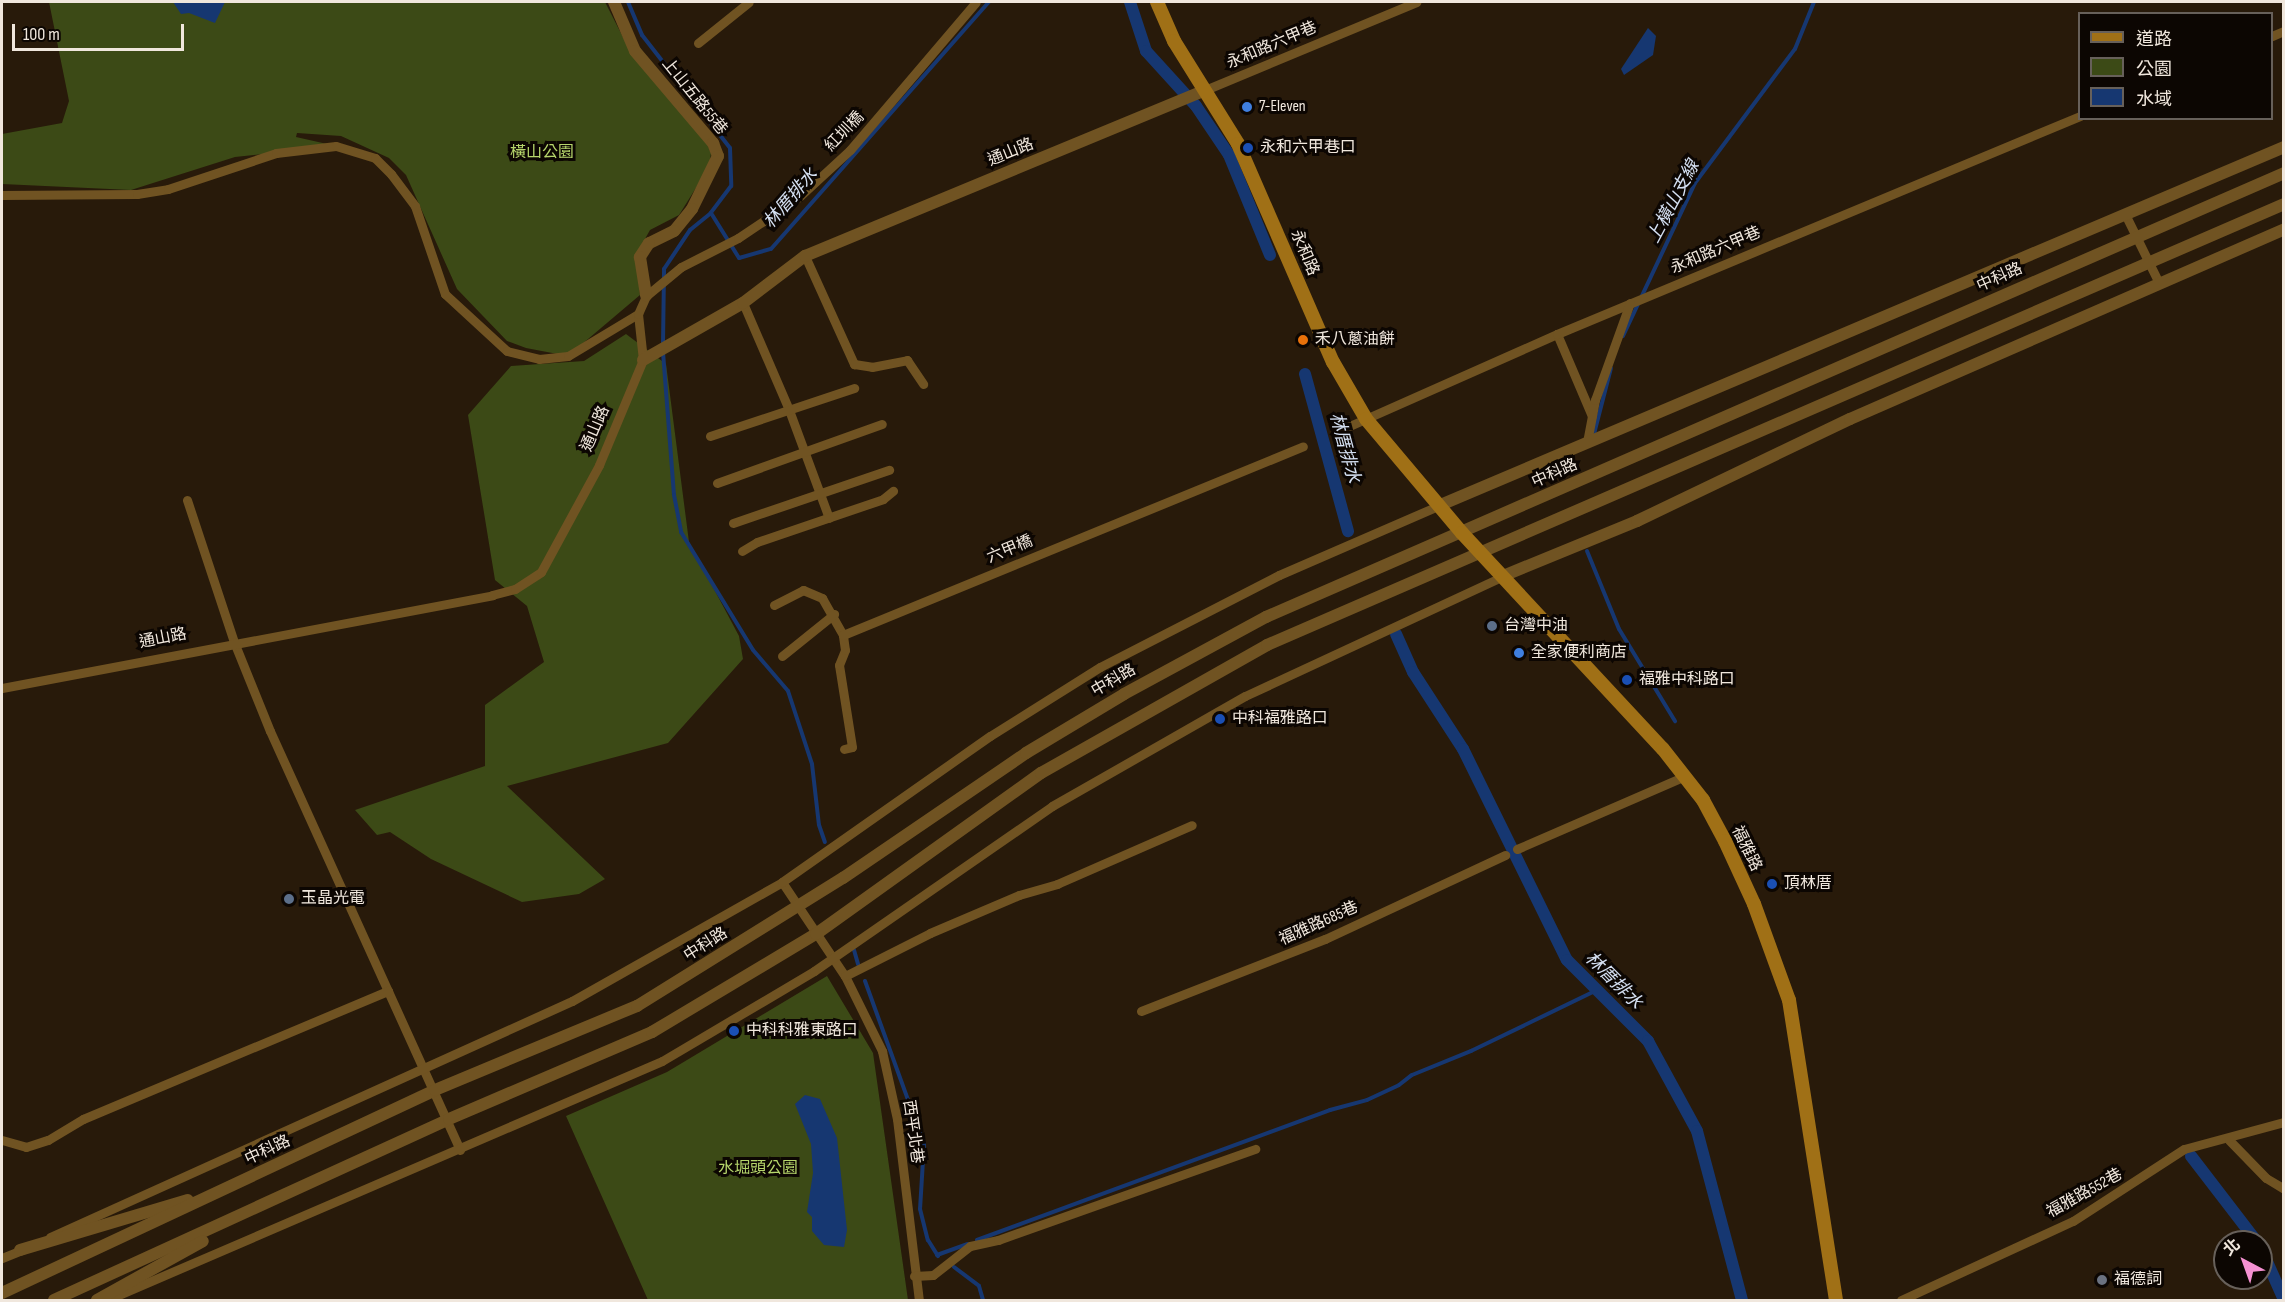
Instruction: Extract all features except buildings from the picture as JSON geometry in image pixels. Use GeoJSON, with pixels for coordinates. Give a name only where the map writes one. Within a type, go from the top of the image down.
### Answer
{"type":"FeatureCollection","features":[{"type":"Feature","properties":{"kind":"main road","name":"永和路"},"geometry":{"type":"LineString","coordinates":[[1157,2],[1174,41],[1238,144],[1333,362],[1366,419],[1438,506]]}},
{"type":"Feature","properties":{"kind":"main road","name":"福雅路"},"geometry":{"type":"LineString","coordinates":[[1438,506],[1685,776],[1738,867],[1789,1000],[1836,1300]]}},
{"type":"Feature","properties":{"kind":"street","name":"上山五路55巷"},"geometry":{"type":"LineString","coordinates":[[614,2],[635,51],[713,142],[718,156],[692,209],[674,231],[649,243],[640,257],[646,296]]}},
{"type":"Feature","properties":{"kind":"street"},"geometry":{"type":"LineString","coordinates":[[698,43],[749,2]]}},
{"type":"Feature","properties":{"kind":"street","name":"紅圳橋"},"geometry":{"type":"LineString","coordinates":[[646,296],[668,278],[708,252],[738,238],[799,196],[850,150],[976,2]]}},
{"type":"Feature","properties":{"kind":"street","name":"永和路六甲巷"},"geometry":{"type":"LineString","coordinates":[[1205,90],[1416,2]]}},
{"type":"Feature","properties":{"kind":"street","name":"通山路"},"geometry":{"type":"LineString","coordinates":[[2,688],[515,589],[541,572],[599,465],[643,360],[742,303],[805,256],[1205,90]]}},
{"type":"Feature","properties":{"kind":"street","name":"永和路六甲巷"},"geometry":{"type":"LineString","coordinates":[[1366,419],[1557,334],[2078,116]]}},
{"type":"Feature","properties":{"kind":"street"},"geometry":{"type":"LineString","coordinates":[[2,195],[137,194],[168,189],[276,153],[336,146],[375,158],[391,174],[414,206],[445,294],[507,351],[539,359],[568,356],[638,314]]}},
{"type":"Feature","properties":{"kind":"street","name":"中科路"},"geometry":{"type":"LineString","coordinates":[[2,1258],[423,1066],[572,1001],[782,882],[990,736],[1100,667],[1279,574],[2126,216],[2283,147]]}},
{"type":"Feature","properties":{"kind":"street","name":"中科路"},"geometry":{"type":"LineString","coordinates":[[2,1293],[435,1090],[637,1006],[798,906],[1026,753],[1124,694],[1266,617],[2283,173]]}},
{"type":"Feature","properties":{"kind":"street"},"geometry":{"type":"LineString","coordinates":[[54,1300],[449,1119],[652,1032],[816,934],[1041,773],[1267,645],[1479,551],[2283,204]]}},
{"type":"Feature","properties":{"kind":"street"},"geometry":{"type":"LineString","coordinates":[[2126,216],[2159,284]]}},
{"type":"Feature","properties":{"kind":"street"},"geometry":{"type":"LineString","coordinates":[[107,1300],[460,1150],[662,1060],[832,957],[1052,806],[1245,696],[1503,576],[1637,520],[1850,419],[2283,229]]}},
{"type":"Feature","properties":{"kind":"street"},"geometry":{"type":"LineString","coordinates":[[805,256],[854,364],[872,367],[906,360],[923,384]]}},
{"type":"Feature","properties":{"kind":"street"},"geometry":{"type":"LineString","coordinates":[[643,360],[638,314],[646,296]]}},
{"type":"Feature","properties":{"kind":"street"},"geometry":{"type":"LineString","coordinates":[[742,303],[789,410],[829,518]]}},
{"type":"Feature","properties":{"kind":"street"},"geometry":{"type":"LineString","coordinates":[[1587,442],[1592,416],[1630,303]]}},
{"type":"Feature","properties":{"kind":"street"},"geometry":{"type":"LineString","coordinates":[[1557,334],[1592,416]]}},
{"type":"Feature","properties":{"kind":"street"},"geometry":{"type":"LineString","coordinates":[[710,436],[854,388]]}},
{"type":"Feature","properties":{"kind":"street"},"geometry":{"type":"LineString","coordinates":[[1336,432],[1366,419]]}},
{"type":"Feature","properties":{"kind":"street"},"geometry":{"type":"LineString","coordinates":[[717,483],[882,424]]}},
{"type":"Feature","properties":{"kind":"street","name":"六甲橋"},"geometry":{"type":"LineString","coordinates":[[843,635],[1303,446]]}},
{"type":"Feature","properties":{"kind":"street"},"geometry":{"type":"LineString","coordinates":[[733,524],[889,470]]}},
{"type":"Feature","properties":{"kind":"street"},"geometry":{"type":"LineString","coordinates":[[742,551],[757,542],[883,499],[893,491]]}},
{"type":"Feature","properties":{"kind":"street"},"geometry":{"type":"LineString","coordinates":[[187,500],[234,642],[270,732],[449,1119],[460,1150]]}},
{"type":"Feature","properties":{"kind":"street"},"geometry":{"type":"LineString","coordinates":[[774,605],[803,590],[822,598],[834,614],[843,635],[846,650],[839,665],[852,747],[844,749]]}},
{"type":"Feature","properties":{"kind":"street"},"geometry":{"type":"LineString","coordinates":[[782,656],[834,614]]}},
{"type":"Feature","properties":{"kind":"street"},"geometry":{"type":"LineString","coordinates":[[1517,849],[1685,776]]}},
{"type":"Feature","properties":{"kind":"street"},"geometry":{"type":"LineString","coordinates":[[845,976],[930,933],[1019,895],[1057,884],[1192,825]]}},
{"type":"Feature","properties":{"kind":"street","name":"福雅路685巷"},"geometry":{"type":"LineString","coordinates":[[1141,1011],[1325,939],[1505,855]]}},
{"type":"Feature","properties":{"kind":"street","name":"西平北巷"},"geometry":{"type":"LineString","coordinates":[[782,882],[845,976],[882,1051],[897,1119],[914,1276],[919,1300]]}},
{"type":"Feature","properties":{"kind":"street"},"geometry":{"type":"LineString","coordinates":[[2,1140],[26,1147],[48,1140],[83,1119],[388,991]]}},
{"type":"Feature","properties":{"kind":"street","name":"福雅路552巷"},"geometry":{"type":"LineString","coordinates":[[1901,1300],[2073,1221],[2184,1149],[2202,1142],[2229,1140],[2283,1122]]}},
{"type":"Feature","properties":{"kind":"street"},"geometry":{"type":"LineString","coordinates":[[2229,1140],[2266,1178],[2283,1189]]}},
{"type":"Feature","properties":{"kind":"street"},"geometry":{"type":"LineString","coordinates":[[914,1276],[933,1275],[970,1246],[998,1240],[1255,1149]]}},
{"type":"Feature","properties":{"kind":"street"},"geometry":{"type":"LineString","coordinates":[[20,1250],[230,1188]]}},
{"type":"Feature","properties":{"kind":"street"},"geometry":{"type":"LineString","coordinates":[[97,1300],[274,1201]]}},
{"type":"Feature","properties":{"kind":"green space","name":"橫山公園"},"geometry":{"type":"Polygon","coordinates":[[[49,2],[605,2],[626,43],[703,135],[711,153],[709,167],[679,215],[650,230],[636,255],[640,295],[568,356],[526,348],[507,341],[457,289],[406,175],[389,158],[341,136],[297,133],[296,137],[336,146],[235,157],[131,190],[2,184],[2,134],[62,123],[69,101],[49,2]]]}},
{"type":"Feature","properties":{"kind":"green space"},"geometry":{"type":"Polygon","coordinates":[[[626,334],[666,364],[689,542],[739,636],[743,659],[668,743],[507,786],[605,879],[579,894],[522,902],[431,859],[390,832],[377,835],[355,810],[485,766],[485,705],[544,662],[527,606],[495,580],[468,415],[511,366],[584,361],[626,334]]]}},
{"type":"Feature","properties":{"kind":"green space","name":"水堀頭公園"},"geometry":{"type":"Polygon","coordinates":[[[827,976],[873,1053],[908,1300],[648,1300],[566,1116],[667,1072],[827,976]]]}},
{"type":"Feature","properties":{"kind":"water"},"geometry":{"type":"Polygon","coordinates":[[[173,2],[225,2],[215,23],[189,13],[181,14],[173,2]]]}},
{"type":"Feature","properties":{"kind":"water"},"geometry":{"type":"Polygon","coordinates":[[[1648,28],[1656,36],[1653,55],[1624,75],[1621,69],[1648,28]]]}},
{"type":"Feature","properties":{"kind":"water"},"geometry":{"type":"Polygon","coordinates":[[[805,1095],[820,1099],[837,1138],[847,1230],[844,1247],[824,1245],[812,1231],[812,1217],[807,1212],[813,1173],[811,1144],[795,1104],[805,1095]]]}},
{"type":"Feature","properties":{"kind":"waterway","name":"林厝排水"},"geometry":{"type":"LineString","coordinates":[[628,2],[642,35],[730,148],[731,186],[711,213],[739,258],[771,249],[989,2]]}},
{"type":"Feature","properties":{"kind":"waterway","name":"林厝排水"},"geometry":{"type":"LineString","coordinates":[[1130,2],[1146,51],[1196,106],[1229,155],[1270,255]]}},
{"type":"Feature","properties":{"kind":"waterway","name":"上橫山支線"},"geometry":{"type":"LineString","coordinates":[[1623,336],[1695,183],[1795,49],[1814,2]]}},
{"type":"Feature","properties":{"kind":"waterway"},"geometry":{"type":"LineString","coordinates":[[663,344],[664,269],[690,230],[711,213]]}},
{"type":"Feature","properties":{"kind":"waterway"},"geometry":{"type":"LineString","coordinates":[[663,352],[674,495],[681,532],[753,650],[788,691],[812,764],[819,825],[825,842]]}},
{"type":"Feature","properties":{"kind":"waterway","name":"上橫山支線"},"geometry":{"type":"LineString","coordinates":[[1594,434],[1611,368]]}},
{"type":"Feature","properties":{"kind":"waterway","name":"林厝排水"},"geometry":{"type":"LineString","coordinates":[[1305,374],[1348,531]]}},
{"type":"Feature","properties":{"kind":"waterway","name":"上橫山支線"},"geometry":{"type":"LineString","coordinates":[[1587,551],[1619,629],[1675,721]]}},
{"type":"Feature","properties":{"kind":"waterway","name":"林厝排水"},"geometry":{"type":"LineString","coordinates":[[1396,634],[1413,672],[1463,749],[1567,960],[1648,1041],[1697,1131],[1742,1300]]}},
{"type":"Feature","properties":{"kind":"waterway"},"geometry":{"type":"LineString","coordinates":[[854,950],[858,964]]}},
{"type":"Feature","properties":{"kind":"waterway"},"geometry":{"type":"LineString","coordinates":[[865,981],[924,1144],[920,1209],[928,1240],[938,1256]]}},
{"type":"Feature","properties":{"kind":"waterway"},"geometry":{"type":"LineString","coordinates":[[977,1240],[1330,1110],[1367,1100],[1399,1085],[1412,1075],[1471,1051],[1597,990]]}},
{"type":"Feature","properties":{"kind":"waterway"},"geometry":{"type":"LineString","coordinates":[[2191,1156],[2248,1230]]}},
{"type":"Feature","properties":{"kind":"waterway"},"geometry":{"type":"LineString","coordinates":[[937,1255],[967,1244]]}},
{"type":"Feature","properties":{"kind":"waterway"},"geometry":{"type":"LineString","coordinates":[[954,1267],[979,1286],[983,1300]]}},
{"type":"Feature","properties":{"kind":"waterway"},"geometry":{"type":"LineString","coordinates":[[2273,1275],[2284,1300]]}},
{"type":"Feature","properties":{"kind":"place","name":"7-Eleven"},"geometry":{"type":"Point","coordinates":[1247,107]}},
{"type":"Feature","properties":{"kind":"place","name":"永和六甲巷口"},"geometry":{"type":"Point","coordinates":[1248,148]}},
{"type":"Feature","properties":{"kind":"place","name":"禾八蔥油餅"},"geometry":{"type":"Point","coordinates":[1303,340]}},
{"type":"Feature","properties":{"kind":"place","name":"台灣中油"},"geometry":{"type":"Point","coordinates":[1492,626]}},
{"type":"Feature","properties":{"kind":"place","name":"全家便利商店"},"geometry":{"type":"Point","coordinates":[1519,653]}},
{"type":"Feature","properties":{"kind":"place","name":"福雅中科路口"},"geometry":{"type":"Point","coordinates":[1627,680]}},
{"type":"Feature","properties":{"kind":"place","name":"中科福雅路口"},"geometry":{"type":"Point","coordinates":[1220,719]}},
{"type":"Feature","properties":{"kind":"place","name":"頂林厝"},"geometry":{"type":"Point","coordinates":[1772,884]}},
{"type":"Feature","properties":{"kind":"place","name":"玉晶光電"},"geometry":{"type":"Point","coordinates":[289,899]}},
{"type":"Feature","properties":{"kind":"place","name":"中科科雅東路口"},"geometry":{"type":"Point","coordinates":[734,1031]}},
{"type":"Feature","properties":{"kind":"place","name":"福德詞"},"geometry":{"type":"Point","coordinates":[2102,1280]}}]}
